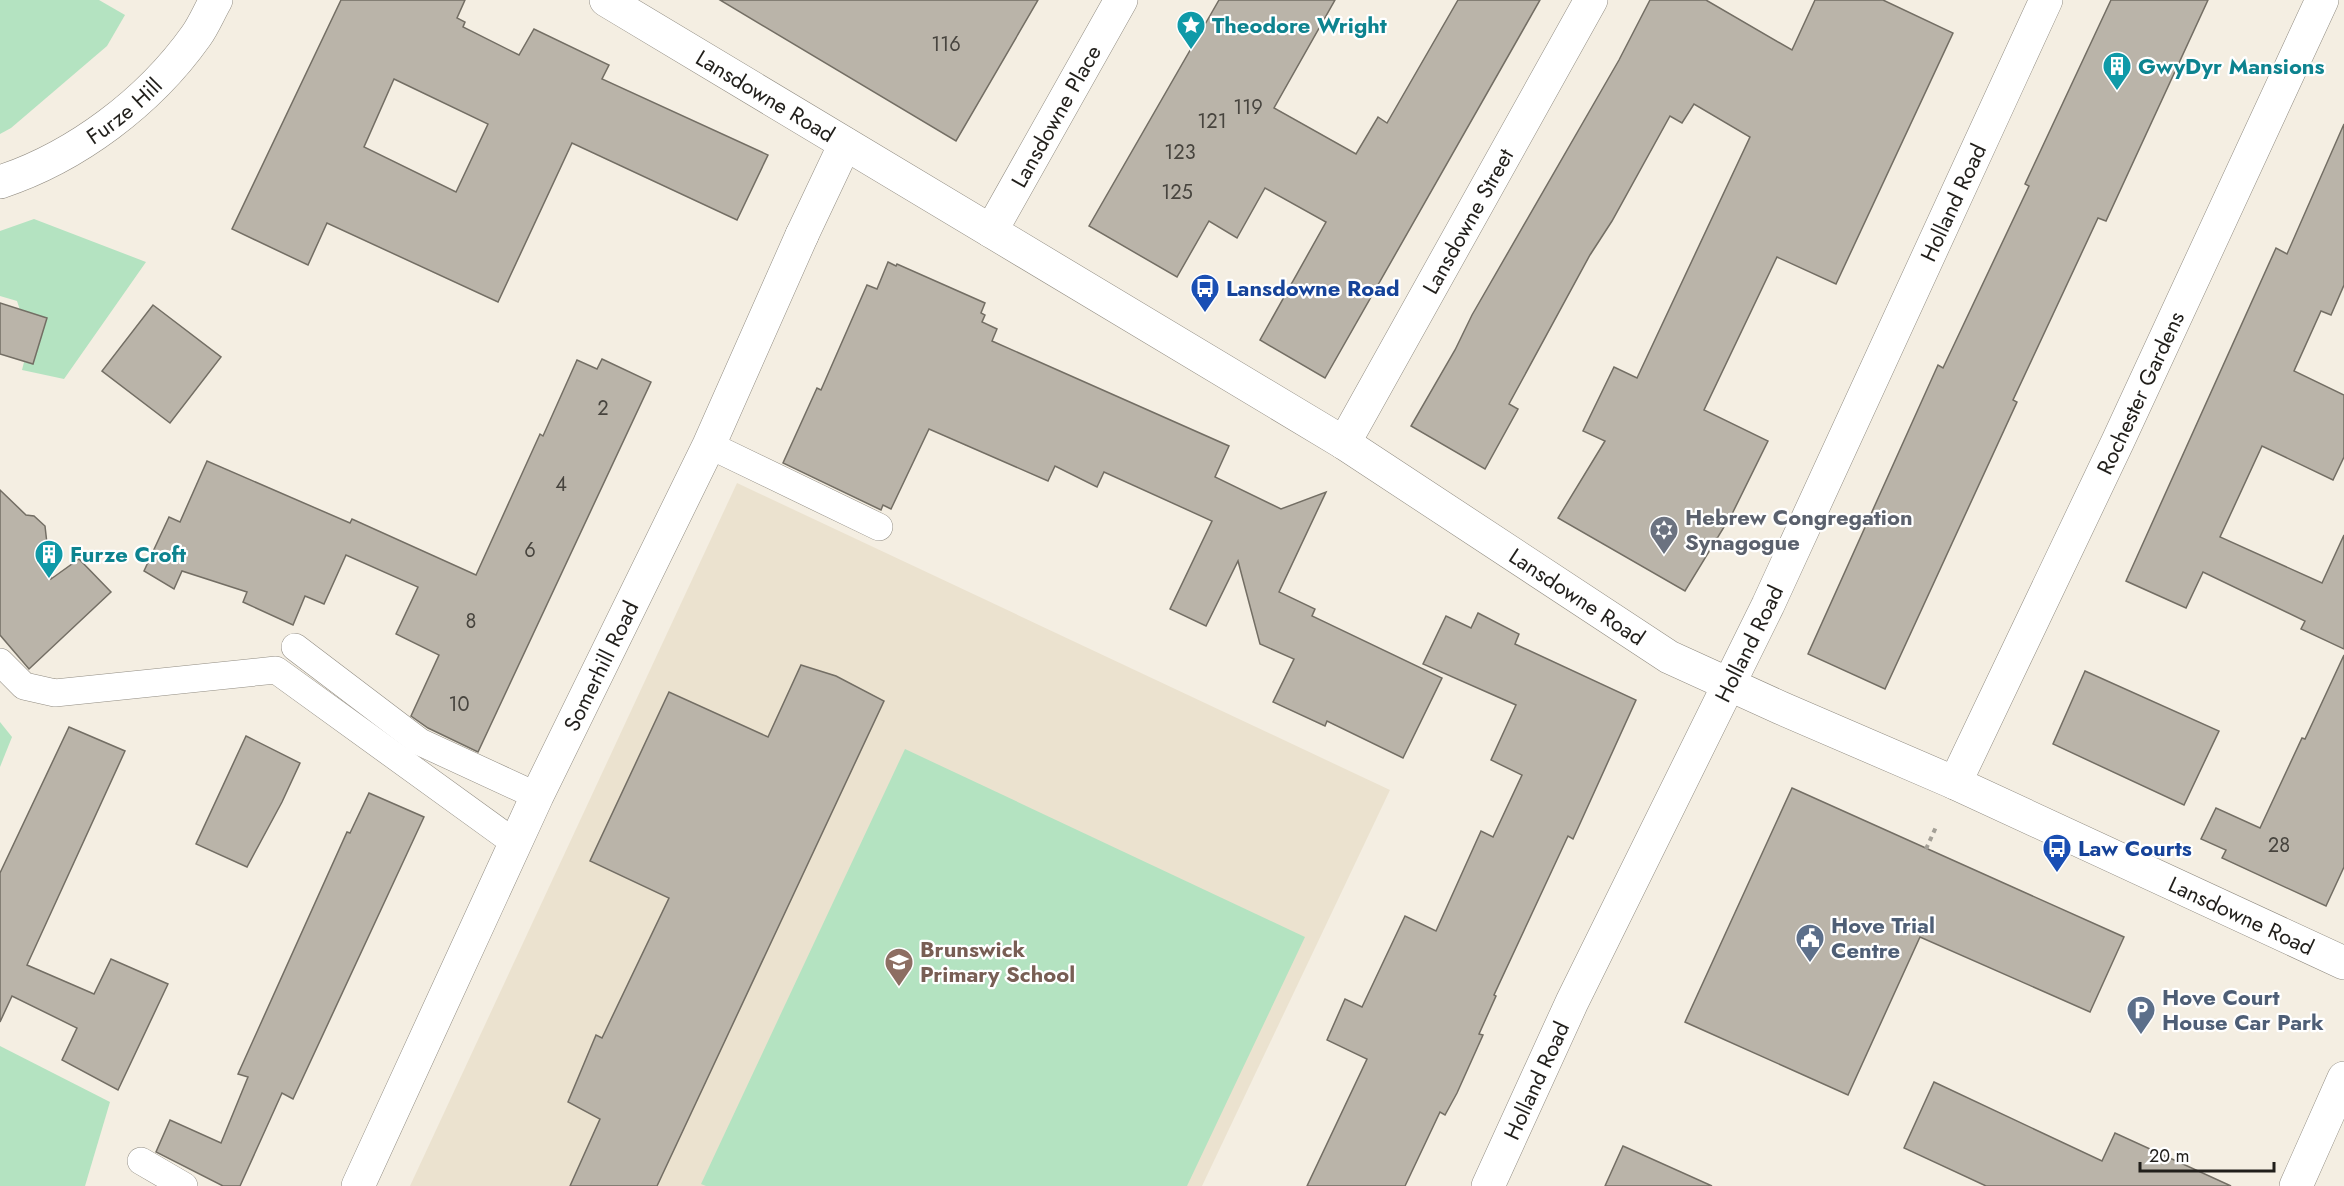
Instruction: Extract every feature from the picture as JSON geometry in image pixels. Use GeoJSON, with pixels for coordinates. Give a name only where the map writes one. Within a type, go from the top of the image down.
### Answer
{"type":"FeatureCollection","features":[{"type":"Feature","properties":{"kind":"street","name":"Furze Hill"},"geometry":{"type":"LineString","coordinates":[[0,182],[20,176],[71,150],[120,115],[162,77],[196,36],[216,0]]}},
{"type":"Feature","properties":{"kind":"street","name":"Lansdowne Road"},"geometry":{"type":"LineString","coordinates":[[606,0],[1344,443],[1669,657],[1955,783],[2344,963]]}},
{"type":"Feature","properties":{"kind":"street","name":"Lansdowne Place"},"geometry":{"type":"LineString","coordinates":[[991,231],[1120,0]]}},
{"type":"Feature","properties":{"kind":"street","name":"Lansdowne Street"},"geometry":{"type":"LineString","coordinates":[[1344,443],[1591,0]]}},
{"type":"Feature","properties":{"kind":"street","name":"Holland Road"},"geometry":{"type":"LineString","coordinates":[[1488,1186],[1572,1002],[1782,577],[2046,0]]}},
{"type":"Feature","properties":{"kind":"street","name":"Rochester Gardens"},"geometry":{"type":"LineString","coordinates":[[1955,783],[2118,441],[2322,0]]}},
{"type":"Feature","properties":{"kind":"street","name":"Somerhill Road"},"geometry":{"type":"LineString","coordinates":[[358,1186],[537,796],[709,445],[845,144]]}},
{"type":"Feature","properties":{"kind":"street"},"geometry":{"type":"LineString","coordinates":[[2296,1186],[2344,1078]]}},
{"type":"Feature","properties":{"kind":"lane"},"geometry":{"type":"LineString","coordinates":[[709,445],[879,527]]}},
{"type":"Feature","properties":{"kind":"lane"},"geometry":{"type":"LineString","coordinates":[[295,647],[420,741],[537,796]]}},
{"type":"Feature","properties":{"kind":"lane"},"geometry":{"type":"LineString","coordinates":[[0,662],[24,686],[55,693],[276,670],[515,843]]}},
{"type":"Feature","properties":{"kind":"lane"},"geometry":{"type":"LineString","coordinates":[[141,1161],[184,1186]]}},
{"type":"Feature","properties":{"kind":"path"},"geometry":{"type":"LineString","coordinates":[[1926,849],[1936,827]]}},
{"type":"Feature","properties":{"kind":"shaded area","name":"Brunswick Primary School"},"geometry":{"type":"Polygon","coordinates":[[[737,483],[1390,790],[1202,1186],[410,1186],[737,483]]]}},
{"type":"Feature","properties":{"kind":"green space"},"geometry":{"type":"Polygon","coordinates":[[[0,0],[99,0],[125,15],[107,46],[11,128],[0,134],[0,0]]]}},
{"type":"Feature","properties":{"kind":"green space"},"geometry":{"type":"Polygon","coordinates":[[[34,219],[146,262],[64,379],[22,370],[24,362],[33,364],[46,319],[20,310],[17,301],[0,296],[0,231],[34,219]]]}},
{"type":"Feature","properties":{"kind":"green space"},"geometry":{"type":"Polygon","coordinates":[[[0,722],[12,737],[0,767],[0,722]]]}},
{"type":"Feature","properties":{"kind":"green space"},"geometry":{"type":"Polygon","coordinates":[[[905,749],[1305,937],[1187,1186],[706,1186],[701,1184],[905,749]]]}},
{"type":"Feature","properties":{"kind":"green space"},"geometry":{"type":"Polygon","coordinates":[[[0,1046],[110,1102],[85,1186],[0,1186],[0,1046]]]}},
{"type":"Feature","properties":{"kind":"building"},"geometry":{"type":"Polygon","coordinates":[[[341,0],[465,0],[457,18],[465,22],[463,27],[519,55],[534,29],[609,65],[602,79],[768,155],[737,220],[572,143],[498,302],[327,223],[308,265],[232,229],[341,0]],[[394,79],[364,147],[456,192],[488,124],[394,79]]]}},
{"type":"Feature","properties":{"kind":"building"},"geometry":{"type":"Polygon","coordinates":[[[720,0],[1038,0],[956,141],[720,0]]]}},
{"type":"Feature","properties":{"kind":"building"},"geometry":{"type":"Polygon","coordinates":[[[1219,0],[1335,0],[1274,108],[1356,154],[1378,117],[1387,123],[1458,0],[1540,0],[1325,378],[1260,340],[1326,222],[1265,188],[1237,238],[1209,221],[1177,277],[1089,226],[1219,0]]]}},
{"type":"Feature","properties":{"kind":"building"},"geometry":{"type":"Polygon","coordinates":[[[1650,0],[1706,0],[1792,50],[1815,0],[1883,0],[1953,33],[1836,284],[1777,257],[1704,410],[1768,441],[1732,514],[1685,591],[1558,518],[1605,441],[1583,431],[1614,367],[1637,378],[1750,137],[1694,104],[1682,123],[1670,116],[1612,221],[1590,255],[1509,404],[1518,409],[1485,469],[1411,426],[1455,350],[1472,315],[1619,60],[1650,0]]]}},
{"type":"Feature","properties":{"kind":"building"},"geometry":{"type":"Polygon","coordinates":[[[2111,0],[2208,0],[2106,221],[2098,218],[2013,400],[2017,402],[1885,689],[1808,654],[1938,365],[1943,368],[2029,186],[2025,184],[2111,0]]]}},
{"type":"Feature","properties":{"kind":"building"},"geometry":{"type":"Polygon","coordinates":[[[2344,124],[2344,285],[2331,315],[2321,311],[2294,371],[2344,395],[2344,457],[2333,480],[2262,446],[2220,537],[2322,583],[2344,535],[2344,649],[2301,629],[2305,621],[2203,572],[2186,608],[2126,581],[2276,248],[2287,254],[2344,124]]]}},
{"type":"Feature","properties":{"kind":"building"},"geometry":{"type":"Polygon","coordinates":[[[888,262],[985,303],[981,313],[985,315],[982,322],[997,329],[992,341],[1229,446],[1215,477],[1281,509],[1326,492],[1279,592],[1315,609],[1312,616],[1442,678],[1403,758],[1327,721],[1325,726],[1273,702],[1294,659],[1260,644],[1238,561],[1206,626],[1170,609],[1212,521],[1104,472],[1097,487],[1055,466],[1048,481],[929,429],[891,509],[883,505],[881,510],[783,463],[817,388],[821,390],[867,285],[877,289],[888,262]]]}},
{"type":"Feature","properties":{"kind":"building"},"geometry":{"type":"Polygon","coordinates":[[[0,303],[47,318],[33,364],[0,354],[0,303]]]}},
{"type":"Feature","properties":{"kind":"building"},"geometry":{"type":"Polygon","coordinates":[[[153,305],[221,357],[170,423],[102,371],[153,305]]]}},
{"type":"Feature","properties":{"kind":"building"},"geometry":{"type":"Polygon","coordinates":[[[602,359],[651,382],[478,752],[428,728],[411,716],[439,655],[396,634],[418,587],[346,555],[324,604],[305,596],[293,625],[243,602],[247,592],[182,571],[174,589],[144,571],[169,517],[180,522],[207,461],[350,523],[352,519],[476,575],[540,434],[543,436],[577,360],[597,369],[602,359]]]}},
{"type":"Feature","properties":{"kind":"building","name":"Furze Croft"},"geometry":{"type":"Polygon","coordinates":[[[0,490],[26,515],[34,516],[45,526],[51,579],[79,559],[111,592],[29,669],[0,635],[0,490]]]}},
{"type":"Feature","properties":{"kind":"building"},"geometry":{"type":"Polygon","coordinates":[[[1478,613],[1519,634],[1515,644],[1636,700],[1573,839],[1568,836],[1494,995],[1496,996],[1479,1034],[1483,1035],[1457,1093],[1445,1115],[1440,1112],[1405,1186],[1307,1186],[1367,1059],[1327,1040],[1345,999],[1362,1007],[1405,916],[1436,931],[1481,831],[1493,837],[1522,775],[1491,760],[1516,705],[1423,664],[1446,616],[1471,628],[1478,613]]]}},
{"type":"Feature","properties":{"kind":"building"},"geometry":{"type":"Polygon","coordinates":[[[2344,655],[2344,867],[2326,906],[2222,858],[2226,850],[2201,839],[2216,808],[2260,828],[2344,655]]]}},
{"type":"Feature","properties":{"kind":"building"},"geometry":{"type":"Polygon","coordinates":[[[801,665],[836,676],[884,701],[657,1186],[570,1186],[600,1119],[568,1102],[596,1035],[602,1038],[669,898],[590,861],[669,692],[768,737],[801,665]]]}},
{"type":"Feature","properties":{"kind":"building"},"geometry":{"type":"Polygon","coordinates":[[[2085,671],[2219,731],[2184,805],[2053,744],[2085,671]]]}},
{"type":"Feature","properties":{"kind":"building"},"geometry":{"type":"Polygon","coordinates":[[[69,727],[125,751],[27,965],[94,994],[111,959],[168,984],[118,1090],[62,1060],[77,1028],[12,996],[0,1022],[0,873],[69,727]]]}},
{"type":"Feature","properties":{"kind":"building"},"geometry":{"type":"Polygon","coordinates":[[[246,736],[300,763],[247,867],[196,844],[246,736]]]}},
{"type":"Feature","properties":{"kind":"building","name":"Hove Trial Centre"},"geometry":{"type":"Polygon","coordinates":[[[1792,788],[2124,937],[2090,1012],[1920,937],[1848,1095],[1685,1022],[1792,788]]]}},
{"type":"Feature","properties":{"kind":"building"},"geometry":{"type":"Polygon","coordinates":[[[369,793],[424,817],[293,1099],[282,1093],[240,1186],[223,1186],[156,1152],[170,1120],[221,1143],[248,1077],[238,1074],[347,832],[350,833],[369,793]]]}},
{"type":"Feature","properties":{"kind":"building"},"geometry":{"type":"Polygon","coordinates":[[[1934,1082],[2102,1161],[2115,1133],[2231,1186],[1986,1186],[1904,1148],[1934,1082]]]}},
{"type":"Feature","properties":{"kind":"building"},"geometry":{"type":"Polygon","coordinates":[[[1623,1146],[1712,1186],[1605,1186],[1623,1146]]]}},
{"type":"Feature","properties":{"kind":"place","name":"Theodore Wright"},"geometry":{"type":"Point","coordinates":[1191,50]}},
{"type":"Feature","properties":{"kind":"place","name":"GwyDyr Mansions"},"geometry":{"type":"Point","coordinates":[2117,92]}},
{"type":"Feature","properties":{"kind":"place","name":"Lansdowne Road"},"geometry":{"type":"Point","coordinates":[1205,314]}},
{"type":"Feature","properties":{"kind":"place","name":"Hebrew Congregation Synagogue"},"geometry":{"type":"Point","coordinates":[1664,556]}},
{"type":"Feature","properties":{"kind":"place","name":"Furze Croft"},"geometry":{"type":"Point","coordinates":[49,580]}},
{"type":"Feature","properties":{"kind":"place","name":"Law Courts"},"geometry":{"type":"Point","coordinates":[2057,874]}},
{"type":"Feature","properties":{"kind":"place","name":"Hove Trial Centre"},"geometry":{"type":"Point","coordinates":[1810,964]}},
{"type":"Feature","properties":{"kind":"place","name":"Brunswick Primary School"},"geometry":{"type":"Point","coordinates":[899,988]}},
{"type":"Feature","properties":{"kind":"place","name":"Hove Court House Car Park"},"geometry":{"type":"Point","coordinates":[2141,1036]}}]}
